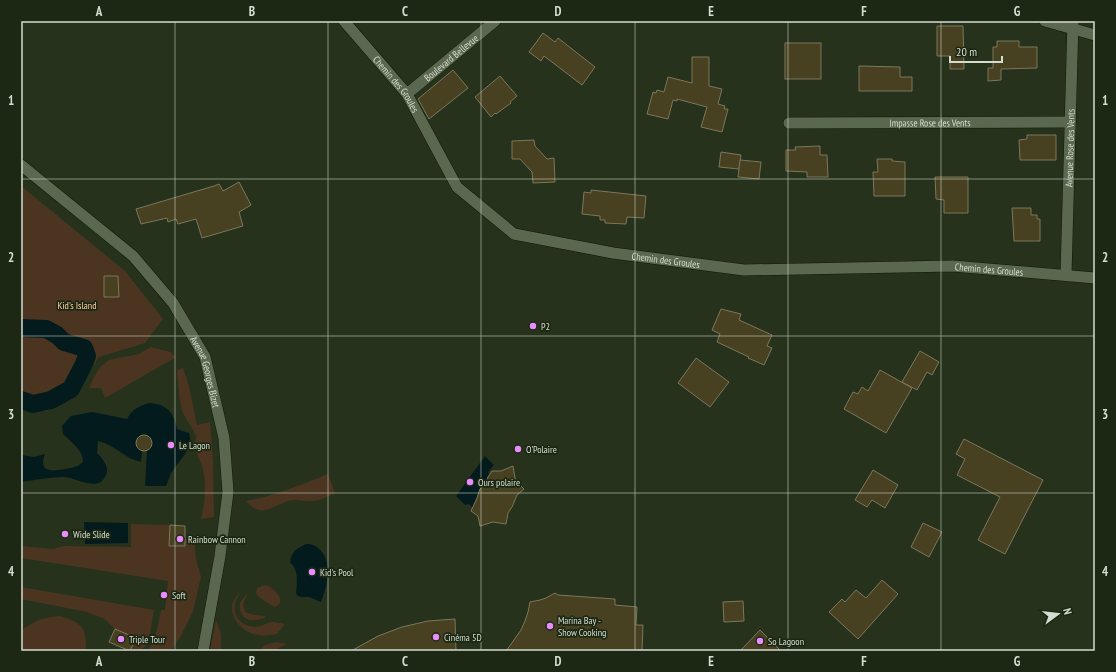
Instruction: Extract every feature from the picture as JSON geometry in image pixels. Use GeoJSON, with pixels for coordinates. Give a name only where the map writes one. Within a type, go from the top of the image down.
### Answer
{"type":"FeatureCollection","features":[{"type":"Feature","properties":{"kind":"street","name":"Chemin des Groules"},"geometry":{"type":"LineString","coordinates":[[344,21],[407,94],[457,186],[514,234],[613,253],[744,270],[953,266],[1095,278]]}},
{"type":"Feature","properties":{"kind":"street","name":"Boulevard Bellevue"},"geometry":{"type":"LineString","coordinates":[[407,94],[495,21]]}},
{"type":"Feature","properties":{"kind":"street"},"geometry":{"type":"LineString","coordinates":[[1045,21],[1073,25],[1095,34]]}},
{"type":"Feature","properties":{"kind":"street","name":"Avenue Rose des Vents"},"geometry":{"type":"LineString","coordinates":[[1066,276],[1073,25]]}},
{"type":"Feature","properties":{"kind":"street","name":"Impasse Rose des Vents"},"geometry":{"type":"LineString","coordinates":[[789,123],[1070,122]]}},
{"type":"Feature","properties":{"kind":"street","name":"Avenue Georges Bizet"},"geometry":{"type":"LineString","coordinates":[[21,165],[133,256],[174,303],[206,357],[224,438],[228,492],[220,556],[203,651]]}},
{"type":"Feature","properties":{"kind":"green space","name":"Kid's Island"},"geometry":{"type":"Polygon","coordinates":[[[21,186],[125,271],[163,319],[145,343],[99,357],[72,396],[47,411],[21,409],[21,186]]]}},
{"type":"Feature","properties":{"kind":"green space"},"geometry":{"type":"Polygon","coordinates":[[[151,347],[170,352],[176,357],[105,398],[101,388],[89,388],[100,367],[109,360],[139,354],[151,347]]]}},
{"type":"Feature","properties":{"kind":"green space"},"geometry":{"type":"Polygon","coordinates":[[[183,368],[189,386],[197,425],[210,422],[213,461],[214,517],[201,519],[205,479],[202,466],[195,449],[196,436],[183,414],[181,407],[177,370],[183,368]]]}},
{"type":"Feature","properties":{"kind":"green space"},"geometry":{"type":"Polygon","coordinates":[[[328,474],[335,493],[321,499],[314,501],[293,500],[264,510],[258,510],[252,507],[246,501],[277,493],[328,474]]]}},
{"type":"Feature","properties":{"kind":"green space"},"geometry":{"type":"Polygon","coordinates":[[[131,524],[170,525],[169,546],[185,546],[185,539],[194,538],[196,559],[201,577],[193,611],[182,634],[171,651],[147,651],[153,642],[161,610],[165,610],[168,581],[21,558],[21,546],[54,549],[63,546],[131,547],[131,524]]]}},
{"type":"Feature","properties":{"kind":"green space"},"geometry":{"type":"Polygon","coordinates":[[[265,585],[269,586],[278,595],[280,602],[278,605],[274,607],[256,593],[257,588],[265,585]]]}},
{"type":"Feature","properties":{"kind":"green space"},"geometry":{"type":"Polygon","coordinates":[[[21,587],[154,610],[148,644],[141,650],[134,651],[131,649],[136,638],[115,629],[105,619],[87,612],[21,599],[21,587]]]}},
{"type":"Feature","properties":{"kind":"green space"},"geometry":{"type":"Polygon","coordinates":[[[241,592],[237,599],[235,612],[236,616],[241,622],[252,627],[260,626],[269,622],[285,624],[277,634],[258,635],[244,629],[239,624],[234,618],[232,605],[235,598],[241,592]]]}},
{"type":"Feature","properties":{"kind":"green space"},"geometry":{"type":"Polygon","coordinates":[[[248,593],[243,604],[245,612],[266,617],[249,620],[243,616],[240,610],[240,603],[248,593]]]}},
{"type":"Feature","properties":{"kind":"green space"},"geometry":{"type":"Polygon","coordinates":[[[60,616],[73,621],[82,627],[85,636],[86,651],[21,651],[21,630],[33,623],[49,617],[60,616]]]}},
{"type":"Feature","properties":{"kind":"green space"},"geometry":{"type":"Polygon","coordinates":[[[216,620],[221,634],[221,651],[210,651],[216,620]]]}},
{"type":"Feature","properties":{"kind":"green space"},"geometry":{"type":"Polygon","coordinates":[[[276,642],[287,644],[273,651],[259,651],[264,646],[276,642]]]}},
{"type":"Feature","properties":{"kind":"water","name":"Le Lagon"},"geometry":{"type":"Polygon","coordinates":[[[149,403],[165,407],[174,418],[177,429],[189,433],[191,443],[171,473],[166,486],[145,486],[147,450],[151,442],[148,438],[143,436],[137,439],[138,448],[142,451],[141,462],[130,458],[109,445],[98,441],[97,453],[103,460],[107,472],[103,480],[98,483],[93,484],[64,477],[21,482],[21,455],[34,457],[45,454],[43,464],[51,470],[72,468],[83,462],[83,458],[79,450],[63,434],[62,426],[71,416],[92,412],[127,419],[136,409],[149,403]]]}},
{"type":"Feature","properties":{"kind":"water"},"geometry":{"type":"Polygon","coordinates":[[[485,456],[494,465],[488,472],[492,478],[474,509],[469,504],[465,505],[456,496],[485,456]]]}},
{"type":"Feature","properties":{"kind":"water"},"geometry":{"type":"Polygon","coordinates":[[[84,522],[128,523],[128,543],[85,544],[84,522]]]}},
{"type":"Feature","properties":{"kind":"water","name":"Kid's Pool"},"geometry":{"type":"Polygon","coordinates":[[[306,544],[319,548],[327,564],[328,577],[321,602],[309,597],[300,597],[296,594],[296,573],[290,562],[295,551],[306,544]]]}},
{"type":"Feature","properties":{"kind":"building"},"geometry":{"type":"Polygon","coordinates":[[[937,26],[963,26],[964,69],[950,69],[950,56],[937,56],[937,26]]]}},
{"type":"Feature","properties":{"kind":"building"},"geometry":{"type":"Polygon","coordinates":[[[543,33],[555,42],[558,38],[595,67],[582,85],[544,56],[541,61],[529,52],[543,33]]]}},
{"type":"Feature","properties":{"kind":"building"},"geometry":{"type":"Polygon","coordinates":[[[997,41],[1019,41],[1019,47],[1037,47],[1037,68],[1001,69],[1001,80],[988,81],[988,68],[993,68],[993,47],[997,47],[997,41]]]}},
{"type":"Feature","properties":{"kind":"building"},"geometry":{"type":"Polygon","coordinates":[[[785,43],[821,43],[821,79],[785,79],[785,43]]]}},
{"type":"Feature","properties":{"kind":"building"},"geometry":{"type":"Polygon","coordinates":[[[692,57],[709,57],[709,86],[722,89],[718,104],[725,106],[724,109],[728,109],[722,132],[701,127],[707,107],[677,99],[677,101],[673,100],[668,119],[647,114],[653,92],[656,93],[657,90],[664,92],[668,77],[692,83],[692,57]]]}},
{"type":"Feature","properties":{"kind":"building"},"geometry":{"type":"Polygon","coordinates":[[[859,66],[900,67],[900,77],[912,77],[912,91],[859,91],[859,66]]]}},
{"type":"Feature","properties":{"kind":"building"},"geometry":{"type":"Polygon","coordinates":[[[453,70],[468,88],[429,119],[418,99],[453,70]]]}},
{"type":"Feature","properties":{"kind":"building"},"geometry":{"type":"Polygon","coordinates":[[[500,76],[517,96],[510,102],[511,103],[491,117],[475,97],[500,76]]]}},
{"type":"Feature","properties":{"kind":"building"},"geometry":{"type":"Polygon","coordinates":[[[1027,135],[1056,135],[1056,160],[1020,160],[1019,140],[1027,139],[1027,135]]]}},
{"type":"Feature","properties":{"kind":"building"},"geometry":{"type":"Polygon","coordinates":[[[534,140],[535,146],[547,159],[554,158],[555,182],[533,183],[532,172],[520,159],[512,159],[512,141],[534,140]]]}},
{"type":"Feature","properties":{"kind":"building"},"geometry":{"type":"Polygon","coordinates":[[[820,146],[820,155],[827,155],[828,177],[807,177],[807,172],[786,171],[786,150],[796,150],[795,147],[820,146]]]}},
{"type":"Feature","properties":{"kind":"building"},"geometry":{"type":"Polygon","coordinates":[[[721,152],[741,155],[739,169],[719,167],[721,152]]]}},
{"type":"Feature","properties":{"kind":"building"},"geometry":{"type":"Polygon","coordinates":[[[877,159],[892,159],[892,161],[905,162],[905,196],[874,196],[873,172],[878,172],[877,159]]]}},
{"type":"Feature","properties":{"kind":"building"},"geometry":{"type":"Polygon","coordinates":[[[740,160],[761,162],[759,179],[738,177],[740,160]]]}},
{"type":"Feature","properties":{"kind":"building"},"geometry":{"type":"Polygon","coordinates":[[[935,177],[968,177],[968,213],[944,213],[944,200],[936,199],[935,177]]]}},
{"type":"Feature","properties":{"kind":"building"},"geometry":{"type":"Polygon","coordinates":[[[239,182],[251,205],[239,212],[243,226],[202,238],[196,219],[178,224],[176,219],[168,222],[167,218],[141,224],[136,209],[219,184],[223,191],[239,182]]]}},
{"type":"Feature","properties":{"kind":"building"},"geometry":{"type":"Polygon","coordinates":[[[591,190],[646,196],[644,218],[627,217],[626,224],[605,223],[605,220],[600,220],[600,216],[582,214],[584,192],[591,193],[591,190]]]}},
{"type":"Feature","properties":{"kind":"building"},"geometry":{"type":"Polygon","coordinates":[[[1012,208],[1031,208],[1031,215],[1037,215],[1037,219],[1040,219],[1040,241],[1014,241],[1012,208]]]}},
{"type":"Feature","properties":{"kind":"building"},"geometry":{"type":"Polygon","coordinates":[[[104,276],[118,276],[119,297],[104,297],[104,276]]]}},
{"type":"Feature","properties":{"kind":"building"},"geometry":{"type":"Polygon","coordinates":[[[721,309],[741,314],[739,320],[772,335],[767,346],[772,348],[764,365],[717,342],[720,334],[712,330],[721,309]]]}},
{"type":"Feature","properties":{"kind":"building"},"geometry":{"type":"Polygon","coordinates":[[[920,351],[939,362],[932,375],[927,372],[917,390],[902,382],[920,351]]]}},
{"type":"Feature","properties":{"kind":"building"},"geometry":{"type":"Polygon","coordinates":[[[696,358],[729,382],[710,407],[678,383],[696,358]]]}},
{"type":"Feature","properties":{"kind":"building"},"geometry":{"type":"Polygon","coordinates":[[[880,370],[912,388],[886,433],[844,409],[853,392],[858,394],[862,387],[868,391],[880,370]]]}},
{"type":"Feature","properties":{"kind":"building"},"geometry":{"type":"Polygon","coordinates":[[[144,435],[151,440],[152,443],[147,450],[144,451],[137,446],[136,443],[141,436],[144,435]]]}},
{"type":"Feature","properties":{"kind":"building"},"geometry":{"type":"Polygon","coordinates":[[[964,439],[1043,480],[1005,554],[978,540],[1000,497],[957,475],[965,459],[956,454],[964,439]]]}},
{"type":"Feature","properties":{"kind":"building"},"geometry":{"type":"Polygon","coordinates":[[[513,466],[515,478],[524,489],[517,495],[508,513],[506,524],[493,522],[480,526],[478,516],[471,511],[480,489],[492,471],[501,471],[513,466]]]}},
{"type":"Feature","properties":{"kind":"building"},"geometry":{"type":"Polygon","coordinates":[[[873,470],[898,485],[885,508],[872,500],[867,507],[855,500],[873,470]]]}},
{"type":"Feature","properties":{"kind":"building"},"geometry":{"type":"Polygon","coordinates":[[[923,523],[942,532],[929,557],[911,547],[923,523]]]}},
{"type":"Feature","properties":{"kind":"building"},"geometry":{"type":"Polygon","coordinates":[[[170,525],[185,526],[185,546],[169,546],[170,525]]]}},
{"type":"Feature","properties":{"kind":"building"},"geometry":{"type":"Polygon","coordinates":[[[882,580],[898,594],[858,639],[829,612],[842,599],[845,602],[856,590],[866,598],[882,580]]]}},
{"type":"Feature","properties":{"kind":"building"},"geometry":{"type":"Polygon","coordinates":[[[555,593],[558,595],[615,599],[615,605],[637,607],[636,625],[643,625],[642,651],[506,651],[521,630],[530,602],[546,598],[555,593]]]}},
{"type":"Feature","properties":{"kind":"building"},"geometry":{"type":"Polygon","coordinates":[[[743,601],[744,621],[724,622],[723,602],[743,601]]]}},
{"type":"Feature","properties":{"kind":"building"},"geometry":{"type":"Polygon","coordinates":[[[455,619],[456,651],[351,651],[378,636],[402,627],[428,621],[455,619]]]}},
{"type":"Feature","properties":{"kind":"building"},"geometry":{"type":"Polygon","coordinates":[[[115,629],[136,638],[130,651],[109,642],[115,629]]]}},
{"type":"Feature","properties":{"kind":"building","name":"So Lagoon"},"geometry":{"type":"Polygon","coordinates":[[[760,630],[781,651],[740,651],[760,630]]]}},
{"type":"Feature","properties":{"kind":"waterway"},"geometry":{"type":"LineString","coordinates":[[21,328],[46,329],[57,335],[64,342],[84,348],[87,356],[84,365],[71,389],[51,400],[33,404],[21,400]]}},
{"type":"Feature","properties":{"kind":"place","name":"P2"},"geometry":{"type":"Point","coordinates":[533,326]}},
{"type":"Feature","properties":{"kind":"place","name":"Le Lagon"},"geometry":{"type":"Point","coordinates":[171,445]}},
{"type":"Feature","properties":{"kind":"place","name":"O'Polaire"},"geometry":{"type":"Point","coordinates":[518,449]}},
{"type":"Feature","properties":{"kind":"place","name":"Ours polaire"},"geometry":{"type":"Point","coordinates":[470,482]}},
{"type":"Feature","properties":{"kind":"place","name":"Wide Slide"},"geometry":{"type":"Point","coordinates":[65,534]}},
{"type":"Feature","properties":{"kind":"place","name":"Rainbow Cannon"},"geometry":{"type":"Point","coordinates":[180,539]}},
{"type":"Feature","properties":{"kind":"place","name":"Kid's Pool"},"geometry":{"type":"Point","coordinates":[312,572]}},
{"type":"Feature","properties":{"kind":"place","name":"Soft"},"geometry":{"type":"Point","coordinates":[164,595]}},
{"type":"Feature","properties":{"kind":"place","name":"Marina Bay - Show Cooking"},"geometry":{"type":"Point","coordinates":[550,626]}},
{"type":"Feature","properties":{"kind":"place","name":"Cinéma 5D"},"geometry":{"type":"Point","coordinates":[436,637]}},
{"type":"Feature","properties":{"kind":"place","name":"Triple Tour"},"geometry":{"type":"Point","coordinates":[121,639]}},
{"type":"Feature","properties":{"kind":"place","name":"So Lagoon"},"geometry":{"type":"Point","coordinates":[760,641]}}]}
